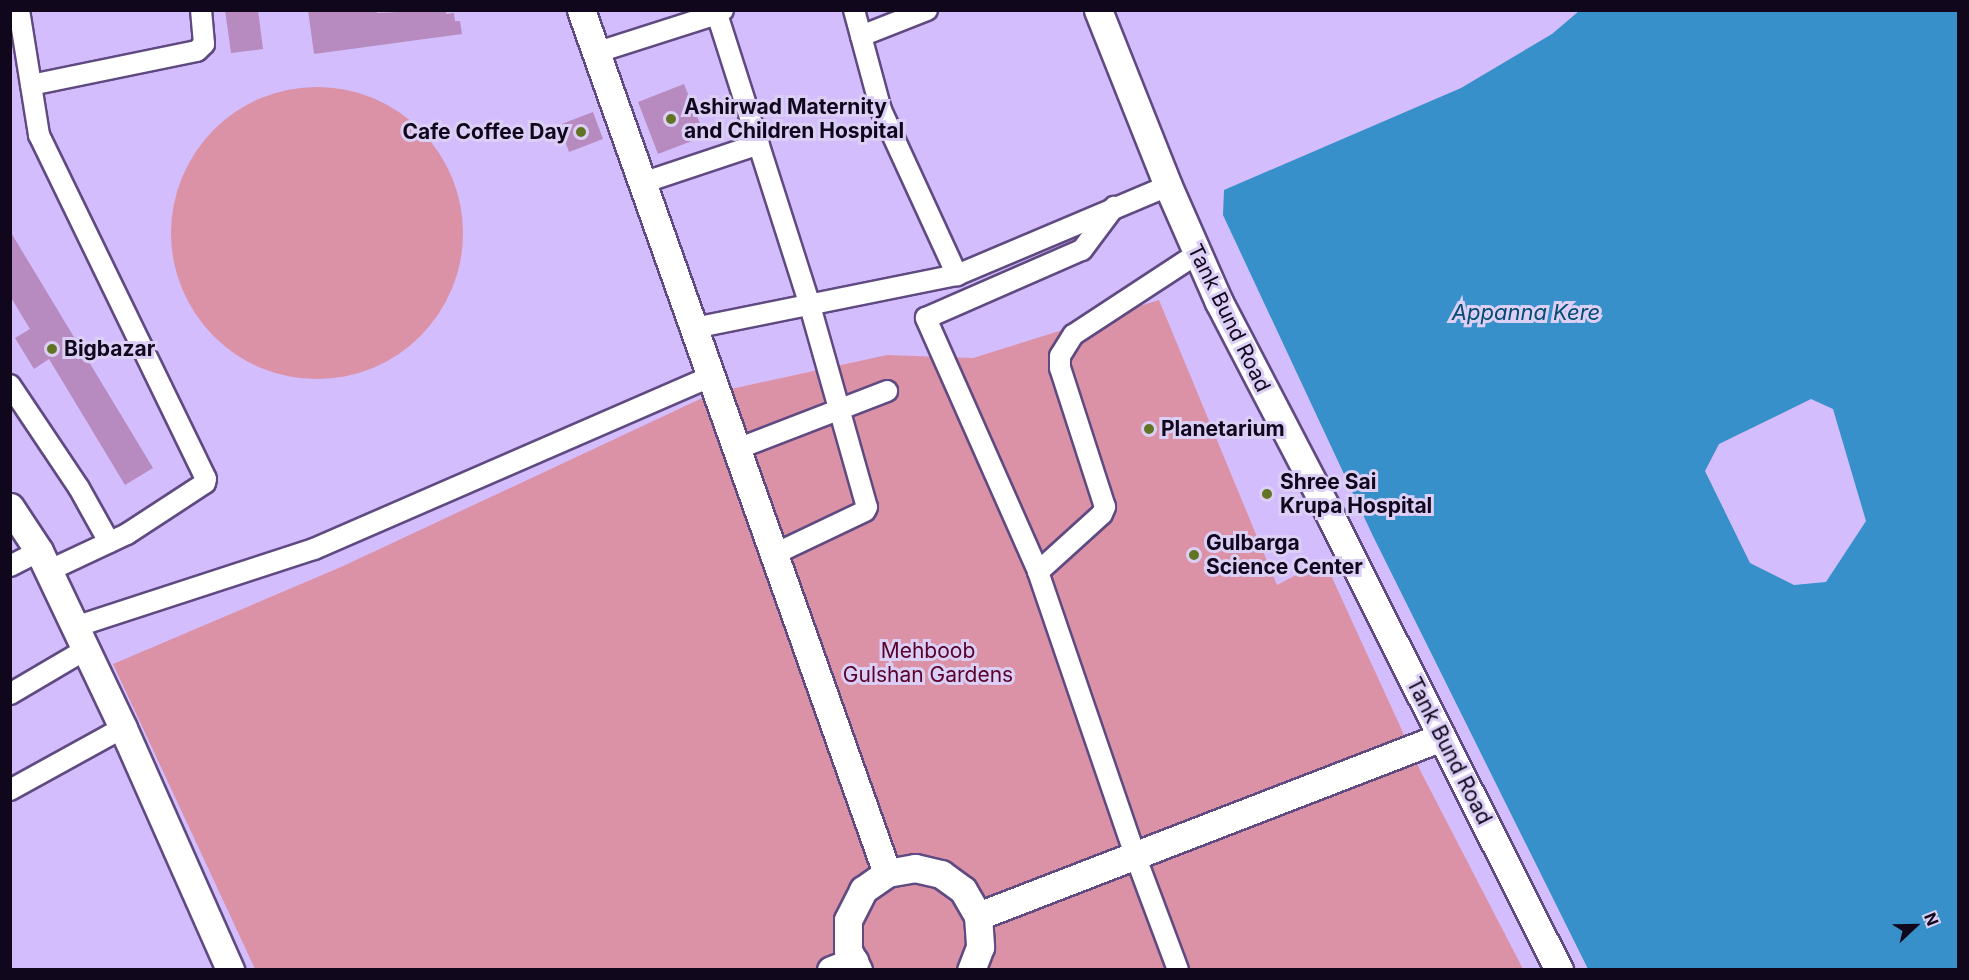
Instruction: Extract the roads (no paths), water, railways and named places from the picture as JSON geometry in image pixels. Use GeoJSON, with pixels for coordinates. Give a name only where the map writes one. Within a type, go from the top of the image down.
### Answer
{"type":"FeatureCollection","features":[{"type":"Feature","properties":{"kind":"street"},"geometry":{"type":"LineString","coordinates":[[10,566],[44,561],[109,542],[139,527],[205,483],[206,479],[39,135],[19,10]]}},
{"type":"Feature","properties":{"kind":"street"},"geometry":{"type":"LineString","coordinates":[[31,85],[197,51],[204,44],[201,10]]}},
{"type":"Feature","properties":{"kind":"street"},"geometry":{"type":"LineString","coordinates":[[581,10],[887,873]]}},
{"type":"Feature","properties":{"kind":"street"},"geometry":{"type":"LineString","coordinates":[[854,10],[881,110],[957,275]]}},
{"type":"Feature","properties":{"kind":"street"},"geometry":{"type":"LineString","coordinates":[[861,36],[927,10]]}},
{"type":"Feature","properties":{"kind":"street","name":"Tank Bund Road"},"geometry":{"type":"LineString","coordinates":[[1098,10],[1167,186],[1219,302],[1559,969]]}},
{"type":"Feature","properties":{"kind":"street"},"geometry":{"type":"LineString","coordinates":[[595,53],[720,12],[810,306],[867,510],[775,554]]}},
{"type":"Feature","properties":{"kind":"street"},"geometry":{"type":"LineString","coordinates":[[642,183],[759,144]]}},
{"type":"Feature","properties":{"kind":"street"},"geometry":{"type":"LineString","coordinates":[[694,328],[957,275],[1167,186]]}},
{"type":"Feature","properties":{"kind":"street"},"geometry":{"type":"LineString","coordinates":[[1114,207],[1082,250],[926,318],[1038,571],[1178,969]]}},
{"type":"Feature","properties":{"kind":"street"},"geometry":{"type":"LineString","coordinates":[[1038,571],[1102,513],[1105,507],[1060,368],[1060,356],[1073,335],[1197,254]]}},
{"type":"Feature","properties":{"kind":"street"},"geometry":{"type":"LineString","coordinates":[[10,694],[80,638],[314,549],[712,376]]}},
{"type":"Feature","properties":{"kind":"street"},"geometry":{"type":"LineString","coordinates":[[10,385],[79,488],[109,542]]}},
{"type":"Feature","properties":{"kind":"street"},"geometry":{"type":"LineString","coordinates":[[738,448],[887,391]]}},
{"type":"Feature","properties":{"kind":"street"},"geometry":{"type":"LineString","coordinates":[[10,507],[44,561],[123,728],[230,969]]}},
{"type":"Feature","properties":{"kind":"street"},"geometry":{"type":"LineString","coordinates":[[10,790],[123,728]]}},
{"type":"Feature","properties":{"kind":"street"},"geometry":{"type":"LineString","coordinates":[[978,916],[1442,737]]}},
{"type":"Feature","properties":{"kind":"street"},"geometry":{"type":"LineString","coordinates":[[848,967],[848,920],[864,890],[887,873],[915,868],[941,874],[963,890],[978,916],[980,947],[971,969]]}},
{"type":"Feature","properties":{"kind":"water","name":"Appanna Kere"},"geometry":{"type":"Polygon","coordinates":[[[1579,11],[1958,11],[1958,969],[1588,969],[1372,534],[1223,215],[1224,190],[1461,88],[1552,34],[1579,11]],[[1811,399],[1719,444],[1705,471],[1750,563],[1794,585],[1826,582],[1866,521],[1833,409],[1811,399]]]}},
{"type":"Feature","properties":{"kind":"place","name":"Ashirwad Maternity and Children Hospital"},"geometry":{"type":"Point","coordinates":[671,119]}},
{"type":"Feature","properties":{"kind":"place","name":"Cafe Coffee Day"},"geometry":{"type":"Point","coordinates":[581,132]}},
{"type":"Feature","properties":{"kind":"place","name":"Bigbazar"},"geometry":{"type":"Point","coordinates":[52,349]}},
{"type":"Feature","properties":{"kind":"place","name":"Planetarium"},"geometry":{"type":"Point","coordinates":[1149,429]}},
{"type":"Feature","properties":{"kind":"place","name":"Shree Sai Krupa Hospital"},"geometry":{"type":"Point","coordinates":[1267,494]}},
{"type":"Feature","properties":{"kind":"place","name":"Gulbarga Science Center"},"geometry":{"type":"Point","coordinates":[1194,555]}},
{"type":"Feature","properties":{"kind":"park label","name":"Mehboob Gulshan Gardens"},"geometry":{"type":"Point","coordinates":[928,663]}}]}
